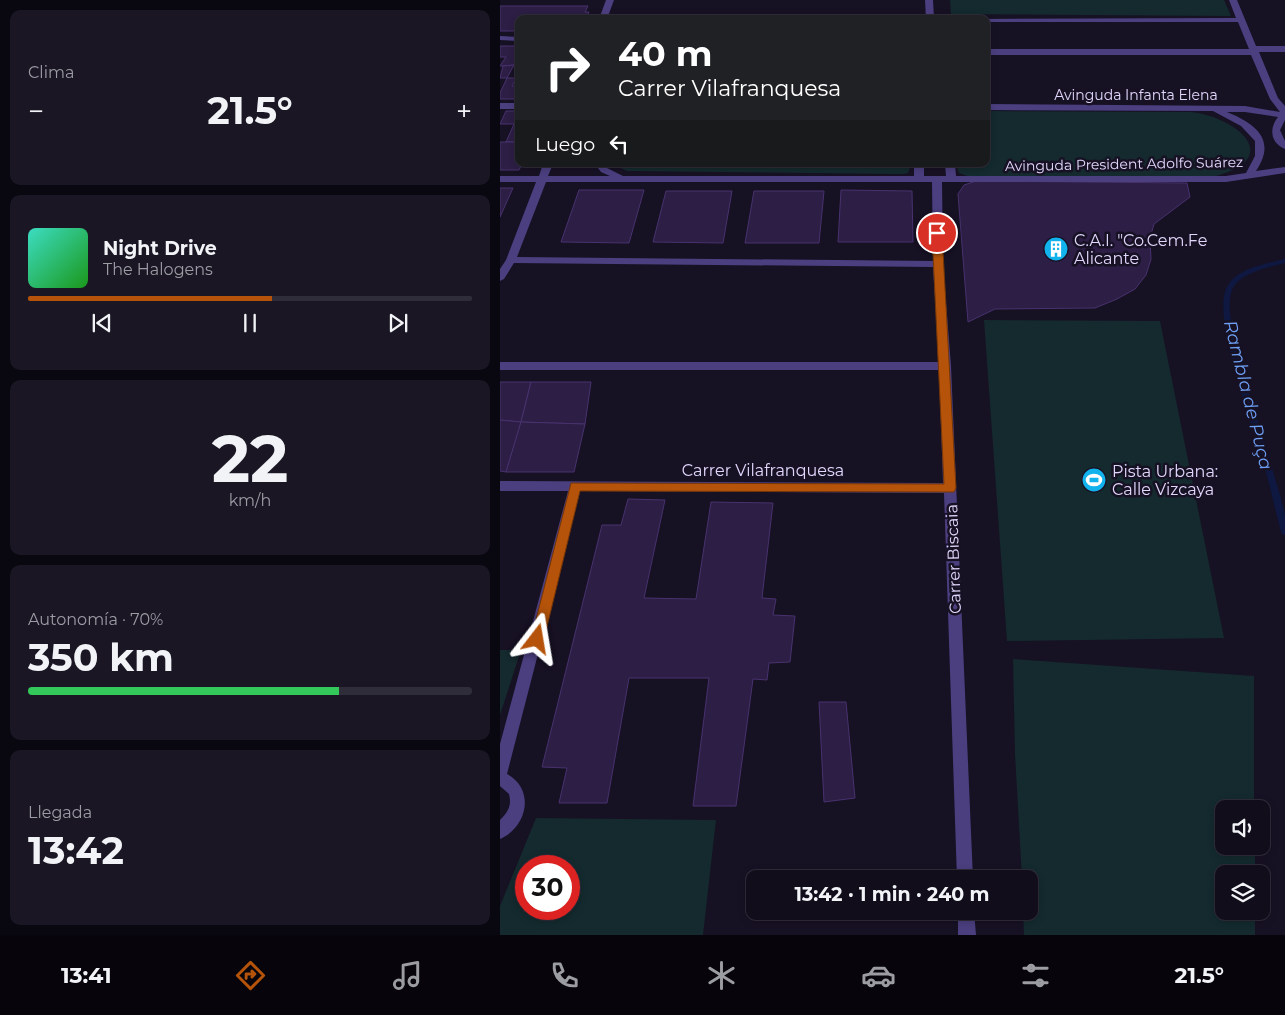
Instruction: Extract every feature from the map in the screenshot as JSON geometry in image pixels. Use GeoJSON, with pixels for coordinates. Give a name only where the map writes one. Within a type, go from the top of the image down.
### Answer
{"type":"FeatureCollection","features":[{"type":"Feature","properties":{"kind":"street"},"geometry":{"type":"LineString","coordinates":[[604,15],[610,0]]}},
{"type":"Feature","properties":{"kind":"street"},"geometry":{"type":"LineString","coordinates":[[929,0],[930,15]]}},
{"type":"Feature","properties":{"kind":"street"},"geometry":{"type":"LineString","coordinates":[[1233,0],[1274,99],[1285,114],[1274,128],[1276,136],[1285,146]]}},
{"type":"Feature","properties":{"kind":"street"},"geometry":{"type":"LineString","coordinates":[[990,20],[1242,20]]}},
{"type":"Feature","properties":{"kind":"street"},"geometry":{"type":"LineString","coordinates":[[500,38],[515,38]]}},
{"type":"Feature","properties":{"kind":"street"},"geometry":{"type":"LineString","coordinates":[[990,52],[1285,50]]}},
{"type":"Feature","properties":{"kind":"street"},"geometry":{"type":"LineString","coordinates":[[1257,110],[1274,99]]}},
{"type":"Feature","properties":{"kind":"street"},"geometry":{"type":"LineString","coordinates":[[500,106],[515,106]]}},
{"type":"Feature","properties":{"kind":"street","name":"Avinguda Infanta Elena"},"geometry":{"type":"LineString","coordinates":[[990,107],[1257,110],[1285,114]]}},
{"type":"Feature","properties":{"kind":"street"},"geometry":{"type":"LineString","coordinates":[[1210,109],[1239,122],[1257,137],[1262,148],[1259,159],[1248,177]]}},
{"type":"Feature","properties":{"kind":"street"},"geometry":{"type":"LineString","coordinates":[[500,277],[511,260],[547,167]]}},
{"type":"Feature","properties":{"kind":"street"},"geometry":{"type":"LineString","coordinates":[[602,167],[604,170],[626,179]]}},
{"type":"Feature","properties":{"kind":"street"},"geometry":{"type":"LineString","coordinates":[[919,167],[919,179]]}},
{"type":"Feature","properties":{"kind":"street"},"geometry":{"type":"LineString","coordinates":[[950,167],[951,179]]}},
{"type":"Feature","properties":{"kind":"street","name":"Avinguda President Adolfo Suárez"},"geometry":{"type":"LineString","coordinates":[[500,179],[1226,179],[1285,170]]}},
{"type":"Feature","properties":{"kind":"street","name":"Carrer Biscaia"},"geometry":{"type":"LineString","coordinates":[[937,179],[938,264],[945,366],[965,870]]}},
{"type":"Feature","properties":{"kind":"street"},"geometry":{"type":"LineString","coordinates":[[511,260],[938,264]]}},
{"type":"Feature","properties":{"kind":"street"},"geometry":{"type":"LineString","coordinates":[[500,366],[945,366]]}},
{"type":"Feature","properties":{"kind":"street","name":"Carrer Vilafranquesa"},"geometry":{"type":"LineString","coordinates":[[500,486],[950,488]]}},
{"type":"Feature","properties":{"kind":"street"},"geometry":{"type":"LineString","coordinates":[[500,773],[575,487]]}},
{"type":"Feature","properties":{"kind":"street"},"geometry":{"type":"LineString","coordinates":[[500,778],[512,783],[519,798],[517,811],[508,825],[500,831]]}},
{"type":"Feature","properties":{"kind":"street"},"geometry":{"type":"LineString","coordinates":[[966,920],[967,935]]}},
{"type":"Feature","properties":{"kind":"green space"},"geometry":{"type":"Polygon","coordinates":[[[950,0],[1224,0],[1231,16],[951,14],[950,0]]]}},
{"type":"Feature","properties":{"kind":"green space"},"geometry":{"type":"Polygon","coordinates":[[[990,111],[1191,112],[1208,115],[1224,121],[1237,129],[1246,139],[1250,149],[1248,159],[1237,168],[1216,176],[967,176],[959,173],[957,167],[990,167],[990,111]]]}},
{"type":"Feature","properties":{"kind":"green space"},"geometry":{"type":"Polygon","coordinates":[[[619,167],[910,167],[908,173],[902,174],[627,171],[619,167]]]}},
{"type":"Feature","properties":{"kind":"green space","name":"Pista Urbana: Calle Vizcaya"},"geometry":{"type":"Polygon","coordinates":[[[984,320],[1160,321],[1224,638],[1007,641],[984,320]]]}},
{"type":"Feature","properties":{"kind":"green space"},"geometry":{"type":"Polygon","coordinates":[[[500,650],[521,650],[500,715],[500,650]]]}},
{"type":"Feature","properties":{"kind":"green space"},"geometry":{"type":"Polygon","coordinates":[[[1013,659],[1254,676],[1254,800],[1215,800],[1215,855],[1255,855],[1255,865],[1215,865],[1215,920],[1255,920],[1255,935],[1024,935],[1023,920],[1038,920],[1038,870],[1021,870],[1015,754],[1013,659]]]}},
{"type":"Feature","properties":{"kind":"green space"},"geometry":{"type":"Polygon","coordinates":[[[536,818],[716,820],[703,935],[500,935],[500,906],[515,869],[515,920],[580,920],[580,855],[521,855],[536,818]]]}},
{"type":"Feature","properties":{"kind":"building"},"geometry":{"type":"Polygon","coordinates":[[[500,6],[588,6],[585,12],[589,12],[588,15],[515,15],[515,31],[500,31],[500,6]]]}},
{"type":"Feature","properties":{"kind":"building"},"geometry":{"type":"Polygon","coordinates":[[[500,46],[515,46],[514,65],[500,66],[506,57],[500,57],[500,46]]]}},
{"type":"Feature","properties":{"kind":"building"},"geometry":{"type":"Polygon","coordinates":[[[514,65],[507,78],[500,78],[503,66],[514,65]]]}},
{"type":"Feature","properties":{"kind":"building"},"geometry":{"type":"Polygon","coordinates":[[[507,78],[515,78],[512,86],[515,86],[515,99],[500,99],[500,93],[507,78]]]}},
{"type":"Feature","properties":{"kind":"building"},"geometry":{"type":"Polygon","coordinates":[[[506,111],[515,111],[514,142],[506,142],[514,124],[500,124],[506,111]]]}},
{"type":"Feature","properties":{"kind":"building"},"geometry":{"type":"Polygon","coordinates":[[[500,142],[515,142],[515,167],[520,167],[519,170],[500,170],[500,142]]]}},
{"type":"Feature","properties":{"kind":"building","name":"C.A.I. \"Co.Cem.Fe Alicante"},"geometry":{"type":"Polygon","coordinates":[[[976,181],[1187,183],[1190,197],[1154,224],[1150,238],[1151,259],[1146,275],[1135,289],[1095,308],[995,309],[968,322],[958,194],[964,185],[976,181]]]}},
{"type":"Feature","properties":{"kind":"building"},"geometry":{"type":"Polygon","coordinates":[[[500,188],[513,188],[500,217],[500,188]]]}},
{"type":"Feature","properties":{"kind":"building"},"geometry":{"type":"Polygon","coordinates":[[[579,190],[644,190],[629,243],[561,242],[579,190]]]}},
{"type":"Feature","properties":{"kind":"building"},"geometry":{"type":"Polygon","coordinates":[[[841,190],[912,191],[913,242],[838,242],[841,190]]]}},
{"type":"Feature","properties":{"kind":"building"},"geometry":{"type":"Polygon","coordinates":[[[666,191],[732,191],[723,243],[653,242],[666,191]]]}},
{"type":"Feature","properties":{"kind":"building"},"geometry":{"type":"Polygon","coordinates":[[[754,191],[824,191],[819,243],[745,243],[754,191]]]}},
{"type":"Feature","properties":{"kind":"building"},"geometry":{"type":"Polygon","coordinates":[[[500,382],[531,382],[521,422],[500,420],[500,382]]]}},
{"type":"Feature","properties":{"kind":"building"},"geometry":{"type":"Polygon","coordinates":[[[531,382],[591,382],[585,424],[521,422],[531,382]]]}},
{"type":"Feature","properties":{"kind":"building"},"geometry":{"type":"Polygon","coordinates":[[[500,420],[521,422],[506,472],[500,471],[500,420]]]}},
{"type":"Feature","properties":{"kind":"building"},"geometry":{"type":"Polygon","coordinates":[[[521,422],[585,424],[574,472],[506,472],[521,422]]]}},
{"type":"Feature","properties":{"kind":"building"},"geometry":{"type":"Polygon","coordinates":[[[628,499],[665,500],[644,598],[696,599],[711,502],[773,503],[762,598],[776,599],[773,615],[795,616],[790,662],[769,663],[767,680],[753,679],[736,806],[693,806],[709,678],[629,678],[607,803],[559,803],[567,768],[542,767],[602,525],[621,525],[628,499]]]}},
{"type":"Feature","properties":{"kind":"building"},"geometry":{"type":"Polygon","coordinates":[[[819,702],[846,702],[855,798],[824,802],[819,702]]]}},
{"type":"Feature","properties":{"kind":"waterway","name":"Rambla de Puça"},"geometry":{"type":"LineString","coordinates":[[1285,261],[1254,270],[1239,278],[1229,290],[1226,304],[1232,345],[1238,369],[1267,462],[1285,532]]}},
{"type":"Feature","properties":{"kind":"place","name":"C.A.I. \"Co.Cem.Fe Alicante"},"geometry":{"type":"Point","coordinates":[1056,249]}},
{"type":"Feature","properties":{"kind":"place","name":"Pista Urbana: Calle Vizcaya"},"geometry":{"type":"Point","coordinates":[1094,480]}},
{"type":"Feature","properties":{"kind":"route"},"geometry":{"type":"LineString","coordinates":[[537,639],[575,487],[950,488],[937,233]]}}]}
